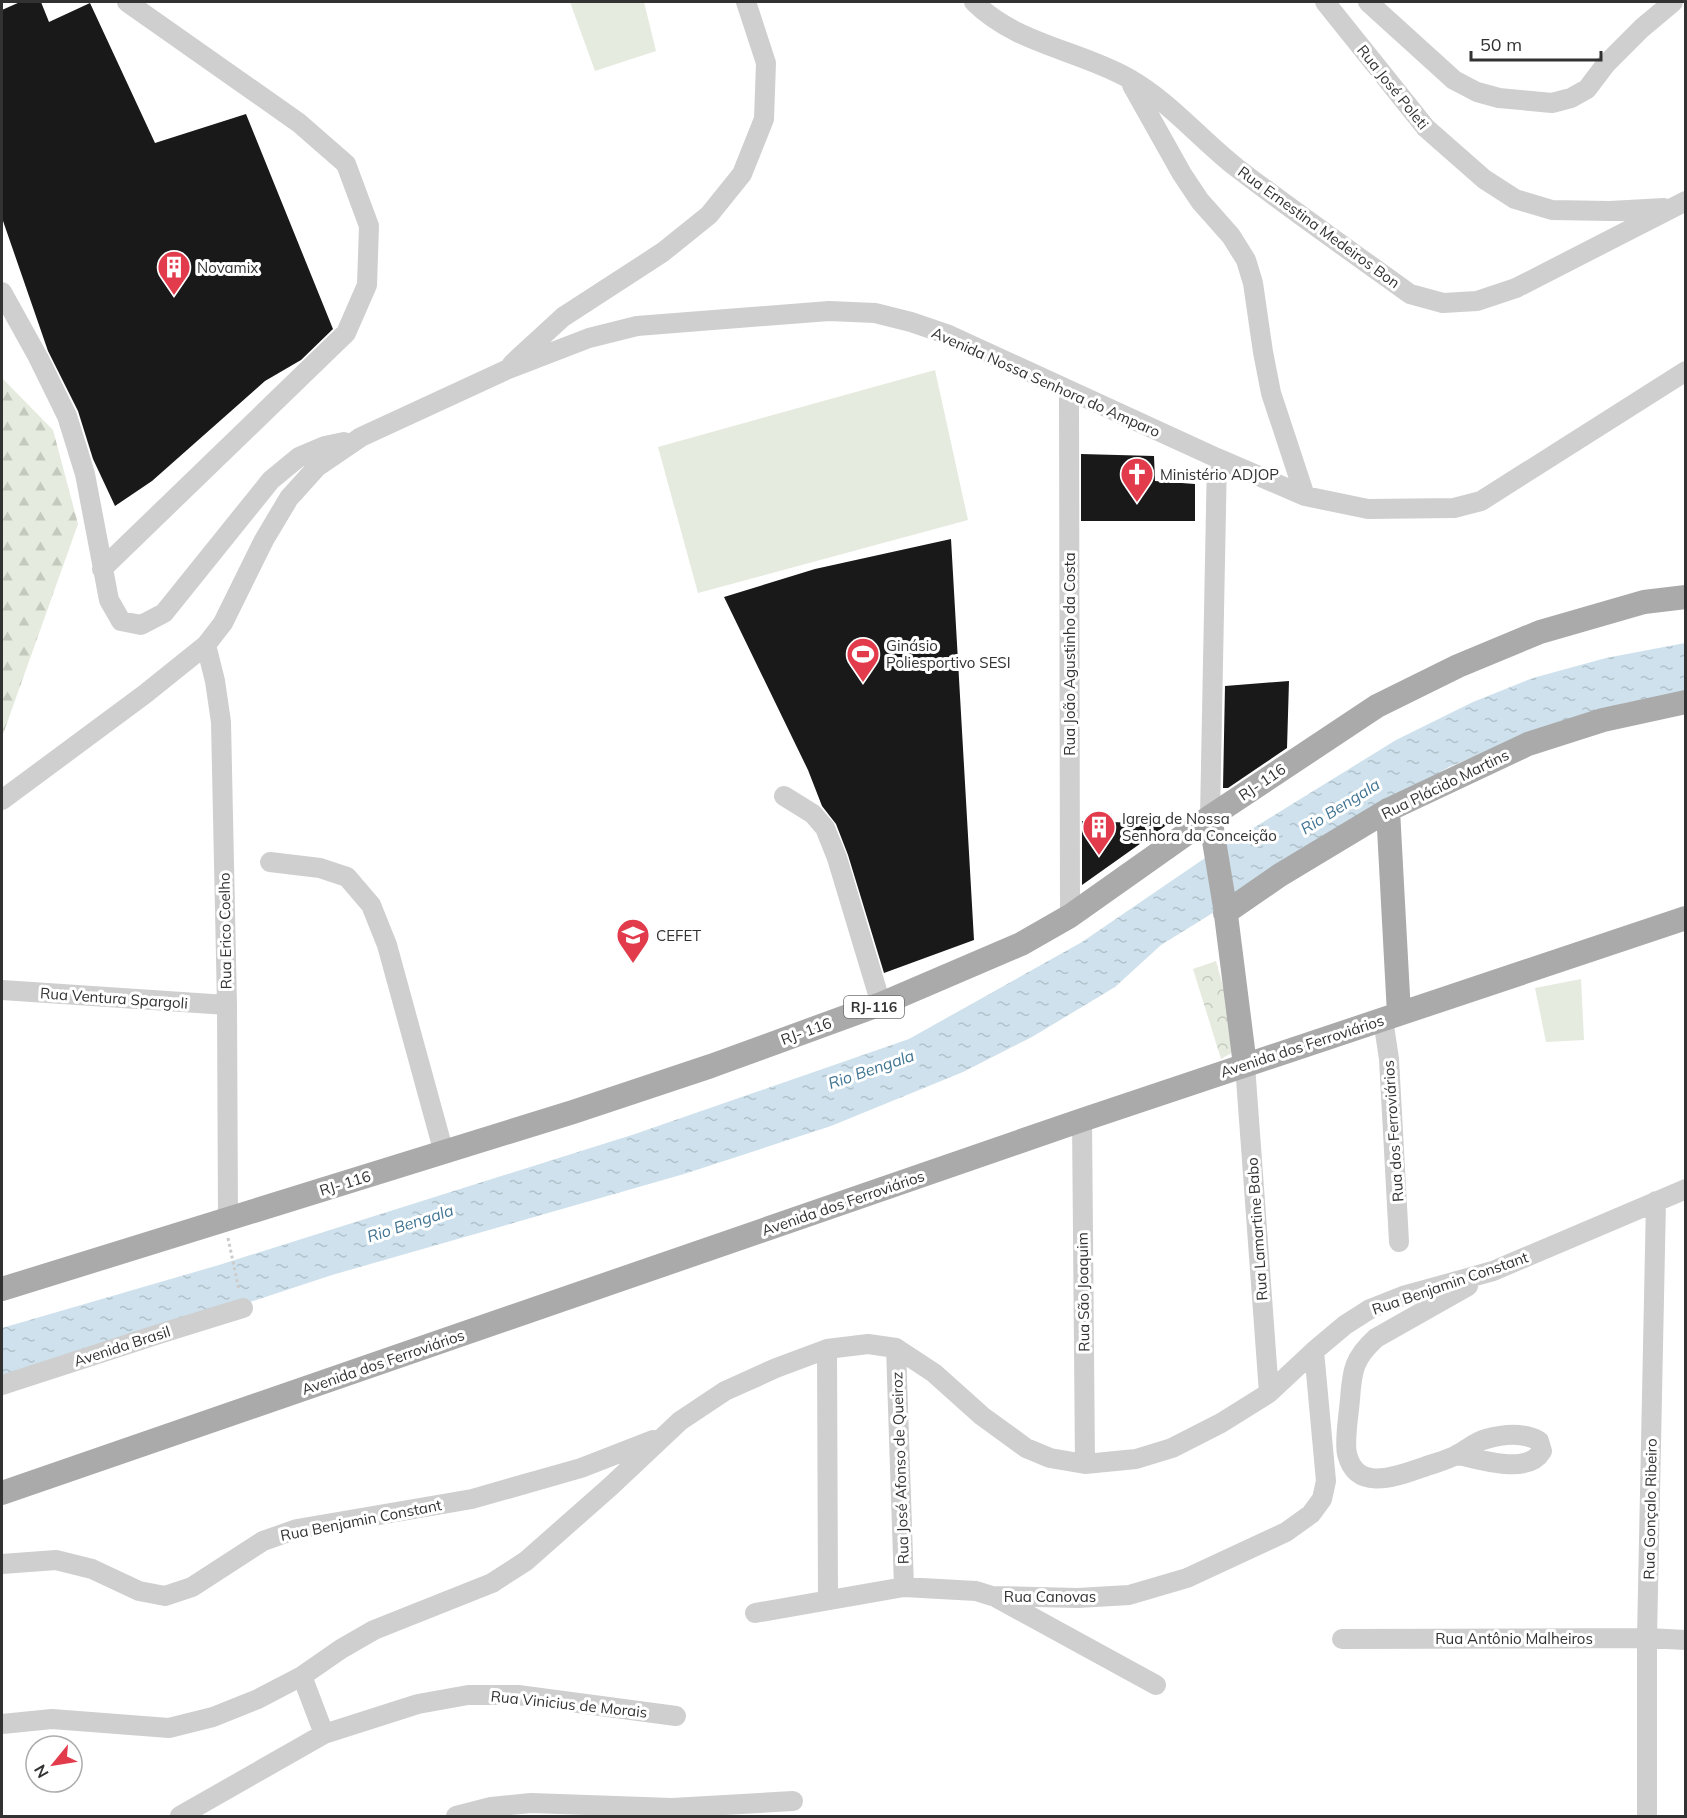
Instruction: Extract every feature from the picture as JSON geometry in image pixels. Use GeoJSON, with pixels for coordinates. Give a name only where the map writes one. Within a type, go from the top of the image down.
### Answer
{"type":"FeatureCollection","features":[{"type":"Feature","properties":{"kind":"main road","name":"RJ- 116"},"geometry":{"type":"LineString","coordinates":[[2,1289],[444,1153],[711,1066],[881,1004],[1020,944],[1070,916],[1211,826],[1377,706],[1458,666],[1540,632],[1644,602],[1686,597]]}},
{"type":"Feature","properties":{"kind":"main road","name":"Rua Plácido Martins"},"geometry":{"type":"LineString","coordinates":[[1225,910],[1388,810],[1528,744],[1603,720],[1686,702]]}},
{"type":"Feature","properties":{"kind":"main road"},"geometry":{"type":"LineString","coordinates":[[1388,810],[1391,1016]]}},
{"type":"Feature","properties":{"kind":"main road"},"geometry":{"type":"LineString","coordinates":[[1211,826],[1225,910],[1245,1065]]}},
{"type":"Feature","properties":{"kind":"main road","name":"Avenida dos Ferroviários"},"geometry":{"type":"LineString","coordinates":[[2,1493],[1082,1120],[1686,918]]}},
{"type":"Feature","properties":{"kind":"street"},"geometry":{"type":"LineString","coordinates":[[102,569],[346,333],[367,285],[369,250],[369,226],[346,164],[299,123],[127,2]]}},
{"type":"Feature","properties":{"kind":"street"},"geometry":{"type":"LineString","coordinates":[[506,370],[563,317],[663,252],[709,215],[742,174],[764,119],[766,63],[746,2]]}},
{"type":"Feature","properties":{"kind":"street","name":"Rua Ernestina Medeiros Bon"},"geometry":{"type":"LineString","coordinates":[[974,2],[987,14],[1023,35],[1129,78],[1174,112],[1235,166],[1410,294],[1443,303],[1477,301],[1516,288],[1679,204]]}},
{"type":"Feature","properties":{"kind":"street","name":"Rua José Poleti"},"geometry":{"type":"LineString","coordinates":[[1325,2],[1426,128],[1484,179],[1515,199],[1552,210],[1610,211],[1679,204]]}},
{"type":"Feature","properties":{"kind":"street"},"geometry":{"type":"LineString","coordinates":[[1368,2],[1454,80],[1477,92],[1499,98],[1552,103],[1571,98],[1587,88],[1620,50],[1673,2]]}},
{"type":"Feature","properties":{"kind":"street"},"geometry":{"type":"LineString","coordinates":[[1129,78],[1182,174],[1200,201],[1231,236],[1246,260],[1253,284],[1271,393],[1305,496]]}},
{"type":"Feature","properties":{"kind":"street"},"geometry":{"type":"LineString","coordinates":[[2,292],[67,416],[85,474],[109,600],[121,621],[141,626],[164,613],[271,480],[299,457],[325,446],[361,437]]}},
{"type":"Feature","properties":{"kind":"street","name":"Avenida Nossa Senhora do Amparo"},"geometry":{"type":"LineString","coordinates":[[2,800],[170,675],[206,645],[224,623],[264,540],[289,498],[317,467],[361,437],[506,370],[589,338],[637,326],[829,311],[875,313],[949,335],[1069,392],[1305,496],[1368,509],[1467,506],[1497,492],[1686,371]]}},
{"type":"Feature","properties":{"kind":"street","name":"Rua João Agustinho da Costa"},"geometry":{"type":"LineString","coordinates":[[1069,392],[1070,916]]}},
{"type":"Feature","properties":{"kind":"street"},"geometry":{"type":"LineString","coordinates":[[1211,826],[1217,458]]}},
{"type":"Feature","properties":{"kind":"street","name":"Rua Erico Coelho"},"geometry":{"type":"LineString","coordinates":[[206,645],[215,681],[221,722],[227,1005],[228,1219]]}},
{"type":"Feature","properties":{"kind":"street"},"geometry":{"type":"LineString","coordinates":[[784,796],[813,814],[825,828],[837,858],[881,1004]]}},
{"type":"Feature","properties":{"kind":"street"},"geometry":{"type":"LineString","coordinates":[[270,862],[321,868],[347,877],[371,905],[387,945],[444,1153]]}},
{"type":"Feature","properties":{"kind":"street","name":"Rua Ventura Spargoli"},"geometry":{"type":"LineString","coordinates":[[2,990],[227,1005]]}},
{"type":"Feature","properties":{"kind":"street","name":"Rua dos Ferroviários"},"geometry":{"type":"LineString","coordinates":[[1391,1016],[1389,1059],[1399,1242]]}},
{"type":"Feature","properties":{"kind":"street","name":"Rua Lamartine Babo"},"geometry":{"type":"LineString","coordinates":[[1245,1065],[1269,1393]]}},
{"type":"Feature","properties":{"kind":"street","name":"Rua São Joaquim"},"geometry":{"type":"LineString","coordinates":[[1082,1120],[1085,1464]]}},
{"type":"Feature","properties":{"kind":"street","name":"Rua Benjamin Constant"},"geometry":{"type":"LineString","coordinates":[[2,1724],[52,1719],[169,1728],[213,1717],[258,1699],[302,1676],[374,1630],[492,1583],[526,1561],[611,1486],[680,1420],[725,1391],[776,1368],[827,1349],[868,1344],[896,1348],[934,1373],[982,1416],[1026,1448],[1050,1458],[1085,1464],[1136,1459],[1172,1448],[1221,1423],[1269,1393],[1345,1325],[1370,1309],[1403,1296],[1493,1271],[1686,1190]]}},
{"type":"Feature","properties":{"kind":"street","name":"Rua Gonçalo Ribeiro"},"geometry":{"type":"LineString","coordinates":[[1647,1816],[1647,1638],[1656,1202]]}},
{"type":"Feature","properties":{"kind":"street"},"geometry":{"type":"LineString","coordinates":[[1457,1455],[1401,1475],[1379,1479],[1363,1476],[1352,1467],[1347,1451],[1352,1375],[1356,1361],[1363,1350],[1376,1338],[1493,1271]]}},
{"type":"Feature","properties":{"kind":"street","name":"Avenida Brasil"},"geometry":{"type":"LineString","coordinates":[[2,1385],[242,1301]]}},
{"type":"Feature","properties":{"kind":"street","name":"Rua José Afonso de Queiroz"},"geometry":{"type":"LineString","coordinates":[[896,1348],[904,1587]]}},
{"type":"Feature","properties":{"kind":"street"},"geometry":{"type":"LineString","coordinates":[[827,1349],[828,1599]]}},
{"type":"Feature","properties":{"kind":"street","name":"Rua Canovas"},"geometry":{"type":"LineString","coordinates":[[754,1612],[904,1587],[976,1591],[992,1596],[1078,1598],[1128,1595],[1187,1578],[1286,1532],[1311,1514],[1322,1499],[1326,1481],[1314,1351]]}},
{"type":"Feature","properties":{"kind":"street","name":"Rua Benjamin Constant"},"geometry":{"type":"LineString","coordinates":[[2,1564],[56,1560],[92,1569],[139,1591],[165,1596],[192,1587],[263,1541],[297,1529],[472,1498],[581,1468],[661,1437]]}},
{"type":"Feature","properties":{"kind":"street"},"geometry":{"type":"LineString","coordinates":[[992,1596],[1156,1685]]}},
{"type":"Feature","properties":{"kind":"street","name":"Rua Antônio Malheiros"},"geometry":{"type":"LineString","coordinates":[[1342,1639],[1647,1638],[1686,1640]]}},
{"type":"Feature","properties":{"kind":"street"},"geometry":{"type":"LineString","coordinates":[[302,1676],[324,1734]]}},
{"type":"Feature","properties":{"kind":"street","name":"Rua Vinicius de Morais"},"geometry":{"type":"LineString","coordinates":[[180,1816],[324,1734],[418,1704],[468,1695],[518,1695],[676,1716]]}},
{"type":"Feature","properties":{"kind":"street"},"geometry":{"type":"LineString","coordinates":[[456,1816],[491,1807],[531,1803],[665,1812],[793,1801]]}},
{"type":"Feature","properties":{"kind":"path"},"geometry":{"type":"LineString","coordinates":[[228,1244],[242,1301]]}},
{"type":"Feature","properties":{"kind":"green space"},"geometry":{"type":"Polygon","coordinates":[[[570,2],[644,2],[656,51],[595,71],[570,2]]]}},
{"type":"Feature","properties":{"kind":"green space"},"geometry":{"type":"Polygon","coordinates":[[[935,370],[968,520],[698,593],[658,447],[935,370]]]}},
{"type":"Feature","properties":{"kind":"green space"},"geometry":{"type":"Polygon","coordinates":[[[2,378],[53,430],[78,524],[2,737],[2,378]]]}},
{"type":"Feature","properties":{"kind":"green space"},"geometry":{"type":"Polygon","coordinates":[[[1216,961],[1240,1048],[1221,1059],[1193,969],[1216,961]]]}},
{"type":"Feature","properties":{"kind":"green space"},"geometry":{"type":"Polygon","coordinates":[[[1581,979],[1584,1040],[1546,1042],[1535,988],[1581,979]]]}},
{"type":"Feature","properties":{"kind":"water","name":"Rio Bengala"},"geometry":{"type":"Polygon","coordinates":[[[1685,643],[1685,692],[1625,703],[1551,725],[1449,767],[1363,816],[1279,872],[1161,945],[1115,987],[1032,1037],[963,1072],[831,1126],[684,1174],[332,1275],[2,1384],[2,1328],[219,1265],[635,1134],[909,1039],[1082,942],[1208,856],[1396,740],[1473,702],[1533,678],[1606,658],[1685,643]]]}},
{"type":"Feature","properties":{"kind":"building","name":"Novamix"},"geometry":{"type":"Polygon","coordinates":[[[20,2],[41,2],[49,22],[90,3],[155,143],[246,114],[333,329],[301,360],[265,381],[152,481],[115,506],[93,459],[78,411],[48,351],[2,218],[2,10],[20,2]]]}},
{"type":"Feature","properties":{"kind":"building","name":"Ministério ADJOP"},"geometry":{"type":"Polygon","coordinates":[[[1081,454],[1154,456],[1155,481],[1195,484],[1195,521],[1081,521],[1081,454]]]}},
{"type":"Feature","properties":{"kind":"building","name":"Ginásio Poliesportivo SESI"},"geometry":{"type":"Polygon","coordinates":[[[951,539],[974,940],[884,973],[848,855],[836,824],[822,806],[808,770],[724,597],[815,569],[951,539]]]}},
{"type":"Feature","properties":{"kind":"building"},"geometry":{"type":"Polygon","coordinates":[[[1289,681],[1287,748],[1228,788],[1223,788],[1225,686],[1289,681]]]}},
{"type":"Feature","properties":{"kind":"building","name":"Igreja de Nossa Senhora da Conceição"},"geometry":{"type":"Polygon","coordinates":[[[1082,821],[1168,824],[1082,885],[1082,821]]]}},
{"type":"Feature","properties":{"kind":"place","name":"Novamix"},"geometry":{"type":"Point","coordinates":[174,296]}},
{"type":"Feature","properties":{"kind":"place","name":"Ministério ADJOP"},"geometry":{"type":"Point","coordinates":[1137,503]}},
{"type":"Feature","properties":{"kind":"place","name":"Ginásio Poliesportivo SESI"},"geometry":{"type":"Point","coordinates":[863,683]}},
{"type":"Feature","properties":{"kind":"place","name":"Igreja de Nossa Senhora da Conceição"},"geometry":{"type":"Point","coordinates":[1099,856]}},
{"type":"Feature","properties":{"kind":"place","name":"CEFET"},"geometry":{"type":"Point","coordinates":[633,964]}}]}
